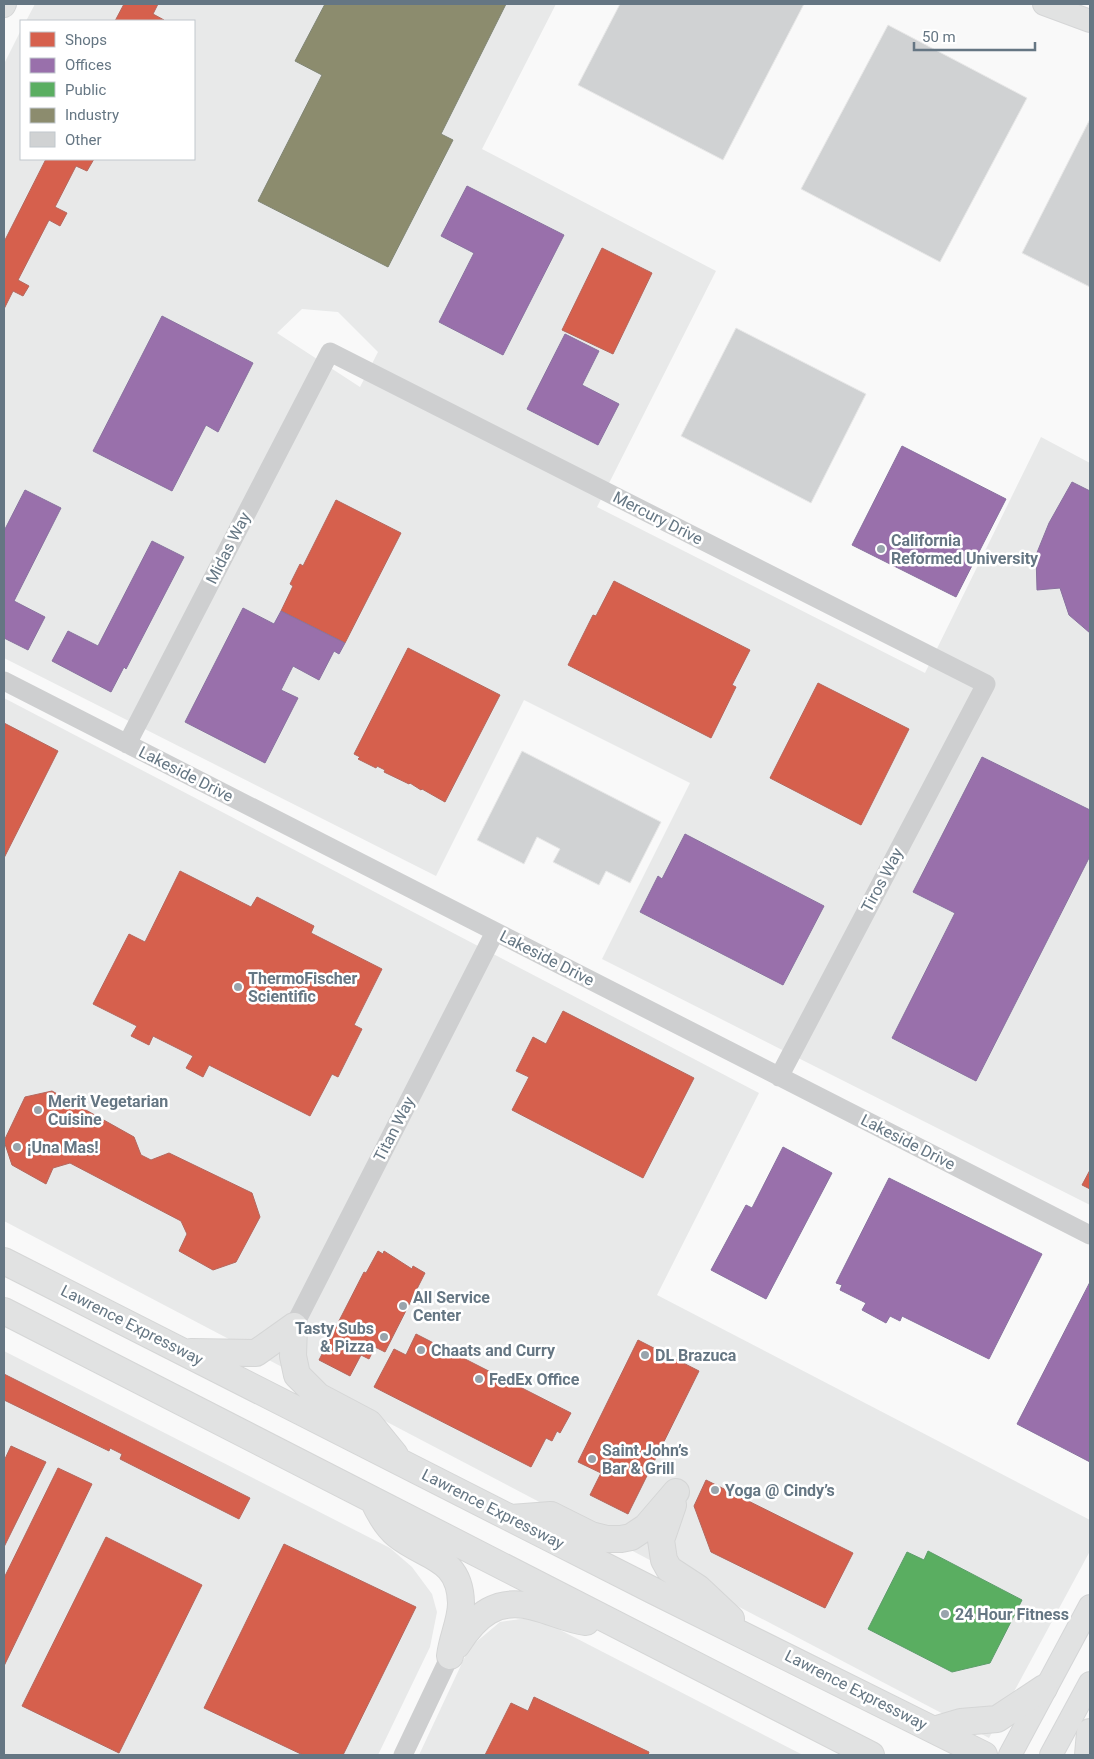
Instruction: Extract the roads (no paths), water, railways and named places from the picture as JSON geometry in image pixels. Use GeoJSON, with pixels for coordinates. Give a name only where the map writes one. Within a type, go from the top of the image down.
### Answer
{"type":"FeatureCollection","features":[{"type":"Feature","properties":{"kind":"highway","name":"Lawrence Expressway"},"geometry":{"type":"LineString","coordinates":[[6,1260],[654,1591],[752,1638],[984,1755]]}},
{"type":"Feature","properties":{"kind":"highway"},"geometry":{"type":"LineString","coordinates":[[4,1311],[871,1755]]}},
{"type":"Feature","properties":{"kind":"highway"},"geometry":{"type":"LineString","coordinates":[[186,1352],[256,1353],[294,1326]]}},
{"type":"Feature","properties":{"kind":"highway"},"geometry":{"type":"LineString","coordinates":[[294,1326],[293,1356],[297,1375],[318,1396],[369,1423],[402,1463]]}},
{"type":"Feature","properties":{"kind":"highway"},"geometry":{"type":"LineString","coordinates":[[511,1518],[551,1515],[591,1535],[606,1540],[621,1539],[630,1537],[646,1527],[676,1492],[661,1540],[664,1560],[669,1568],[698,1588],[752,1638]]}},
{"type":"Feature","properties":{"kind":"highway"},"geometry":{"type":"LineString","coordinates":[[373,1500],[388,1526],[405,1541],[446,1564],[458,1583],[461,1604],[460,1615],[452,1641],[450,1656]]}},
{"type":"Feature","properties":{"kind":"highway"},"geometry":{"type":"LineString","coordinates":[[450,1656],[476,1619],[499,1606],[534,1606],[584,1622],[594,1623],[602,1618]]}},
{"type":"Feature","properties":{"kind":"highway"},"geometry":{"type":"LineString","coordinates":[[934,1730],[961,1722],[997,1719],[1044,1688]]}},
{"type":"Feature","properties":{"kind":"highway"},"geometry":{"type":"LineString","coordinates":[[1088,1755],[1090,1732]]}},
{"type":"Feature","properties":{"kind":"main road"},"geometry":{"type":"LineString","coordinates":[[1044,4],[1090,21]]}},
{"type":"Feature","properties":{"kind":"main road"},"geometry":{"type":"LineString","coordinates":[[1010,1755],[1044,1688],[1090,1606]]}},
{"type":"Feature","properties":{"kind":"main road"},"geometry":{"type":"LineString","coordinates":[[1051,1755],[1090,1683]]}},
{"type":"Feature","properties":{"kind":"street","name":"Mercury Drive"},"geometry":{"type":"LineString","coordinates":[[330,352],[986,684]]}},
{"type":"Feature","properties":{"kind":"street","name":"Midas Way"},"geometry":{"type":"LineString","coordinates":[[127,744],[330,352]]}},
{"type":"Feature","properties":{"kind":"street","name":"Lakeside Drive"},"geometry":{"type":"LineString","coordinates":[[4,681],[1090,1235]]}},
{"type":"Feature","properties":{"kind":"street","name":"Tiros Way"},"geometry":{"type":"LineString","coordinates":[[779,1077],[986,684]]}},
{"type":"Feature","properties":{"kind":"street","name":"Titan Way"},"geometry":{"type":"LineString","coordinates":[[294,1326],[495,932]]}},
{"type":"Feature","properties":{"kind":"street"},"geometry":{"type":"LineString","coordinates":[[403,1755],[450,1656]]}},
{"type":"Feature","properties":{"kind":"place","name":"California Reformed University"},"geometry":{"type":"Point","coordinates":[881,549]}},
{"type":"Feature","properties":{"kind":"place","name":"ThermoFischer Scientific"},"geometry":{"type":"Point","coordinates":[238,987]}},
{"type":"Feature","properties":{"kind":"place","name":"Merit Vegetarian Cuisine"},"geometry":{"type":"Point","coordinates":[38,1110]}},
{"type":"Feature","properties":{"kind":"place","name":"¡Una Mas!"},"geometry":{"type":"Point","coordinates":[17,1147]}},
{"type":"Feature","properties":{"kind":"place","name":"All Service Center"},"geometry":{"type":"Point","coordinates":[403,1306]}},
{"type":"Feature","properties":{"kind":"place","name":"Tasty Subs & Pizza"},"geometry":{"type":"Point","coordinates":[384,1337]}},
{"type":"Feature","properties":{"kind":"place","name":"Chaats and Curry"},"geometry":{"type":"Point","coordinates":[421,1350]}},
{"type":"Feature","properties":{"kind":"place","name":"DL Brazuca"},"geometry":{"type":"Point","coordinates":[645,1355]}},
{"type":"Feature","properties":{"kind":"place","name":"FedEx Office"},"geometry":{"type":"Point","coordinates":[479,1379]}},
{"type":"Feature","properties":{"kind":"place","name":"Saint John’s Bar & Grill"},"geometry":{"type":"Point","coordinates":[592,1459]}},
{"type":"Feature","properties":{"kind":"place","name":"Yoga @ Cindy’s"},"geometry":{"type":"Point","coordinates":[715,1490]}},
{"type":"Feature","properties":{"kind":"place","name":"24 Hour Fitness"},"geometry":{"type":"Point","coordinates":[945,1614]}}]}
